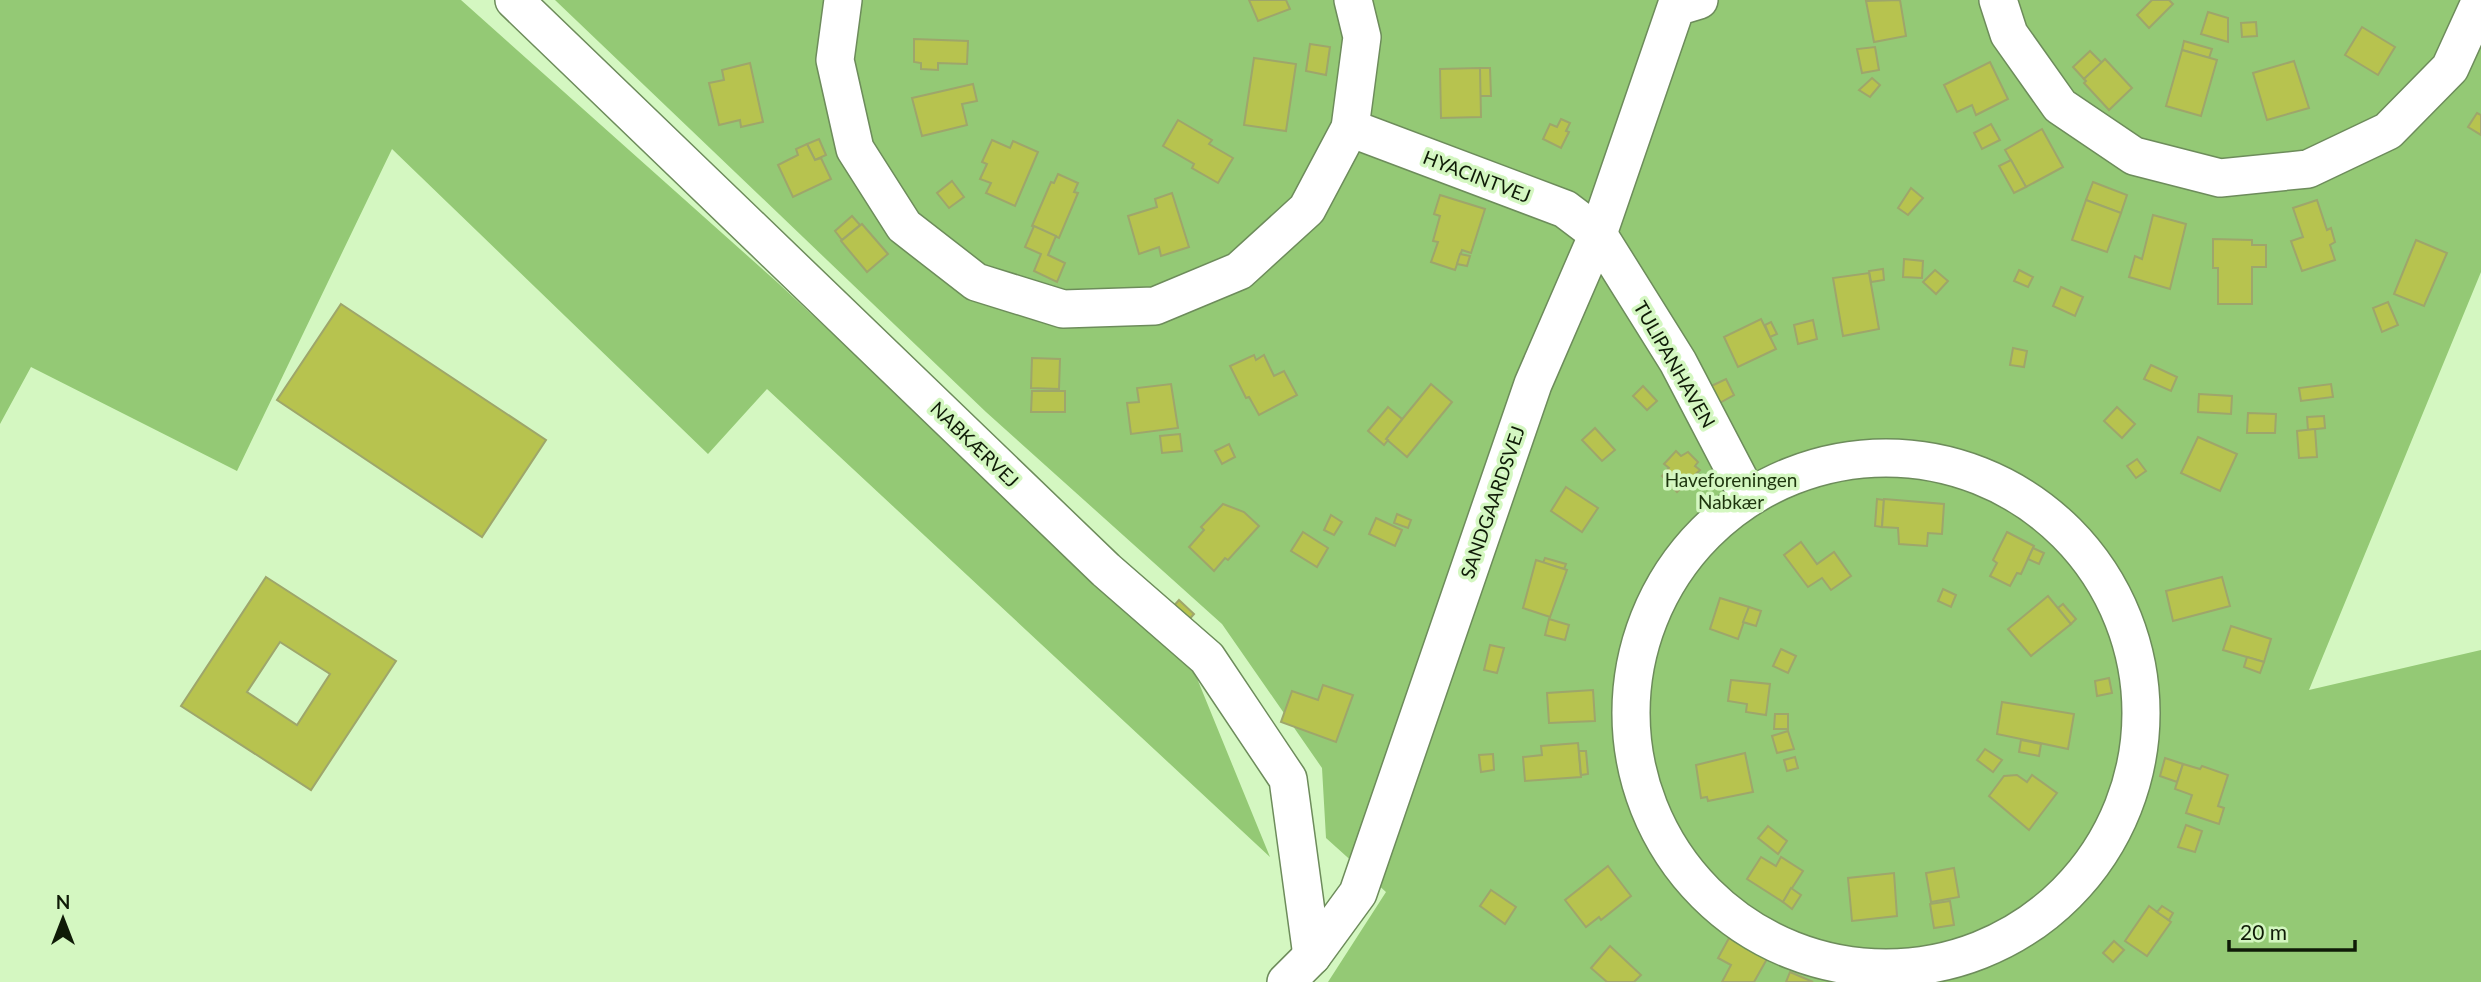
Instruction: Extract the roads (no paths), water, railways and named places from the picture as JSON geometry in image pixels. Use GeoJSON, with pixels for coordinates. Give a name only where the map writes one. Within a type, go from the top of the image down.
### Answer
{"type":"FeatureCollection","features":[{"type":"Feature","properties":{"kind":"street","name":"NABKÆRVEJ"},"geometry":{"type":"LineString","coordinates":[[514,0],[1106,570],[1207,658],[1288,779],[1311,956]]}},
{"type":"Feature","properties":{"kind":"street"},"geometry":{"type":"LineString","coordinates":[[843,0],[835,60],[855,149],[904,226],[976,282],[1063,309],[1155,306],[1239,271],[1307,209],[1350,128],[1362,37],[1353,0]]}},
{"type":"Feature","properties":{"kind":"street"},"geometry":{"type":"LineString","coordinates":[[1998,0],[2009,34],[2060,106],[2134,156],[2220,178],[2308,169],[2388,131],[2451,68],[2481,0]]}},
{"type":"Feature","properties":{"kind":"street","name":"SANDGAARDSVEJ"},"geometry":{"type":"LineString","coordinates":[[1286,982],[1311,956],[1358,893],[1533,384],[1598,234],[1687,3]]}},
{"type":"Feature","properties":{"kind":"street","name":"HYACINTVEJ"},"geometry":{"type":"LineString","coordinates":[[1350,128],[1565,209],[1598,234]]}},
{"type":"Feature","properties":{"kind":"street","name":"TULIPANHAVEN"},"geometry":{"type":"LineString","coordinates":[[1598,234],[1678,362],[1748,496]]}},
{"type":"Feature","properties":{"kind":"street"},"geometry":{"type":"LineString","coordinates":[[1894,456],[1970,469],[2038,505],[2093,558],[2129,626],[2144,702],[2135,777],[2105,848],[2055,906],[1991,948],[1917,968],[1840,965],[1767,941],[1705,896],[1659,834],[1633,762],[1630,685],[1649,611],[1690,546],[1748,496],[1818,465],[1881,457],[1894,456]]}},
{"type":"Feature","properties":{"kind":"park label","name":"Haveforeningen Nabkær"},"geometry":{"type":"Point","coordinates":[1731,490]}}]}
